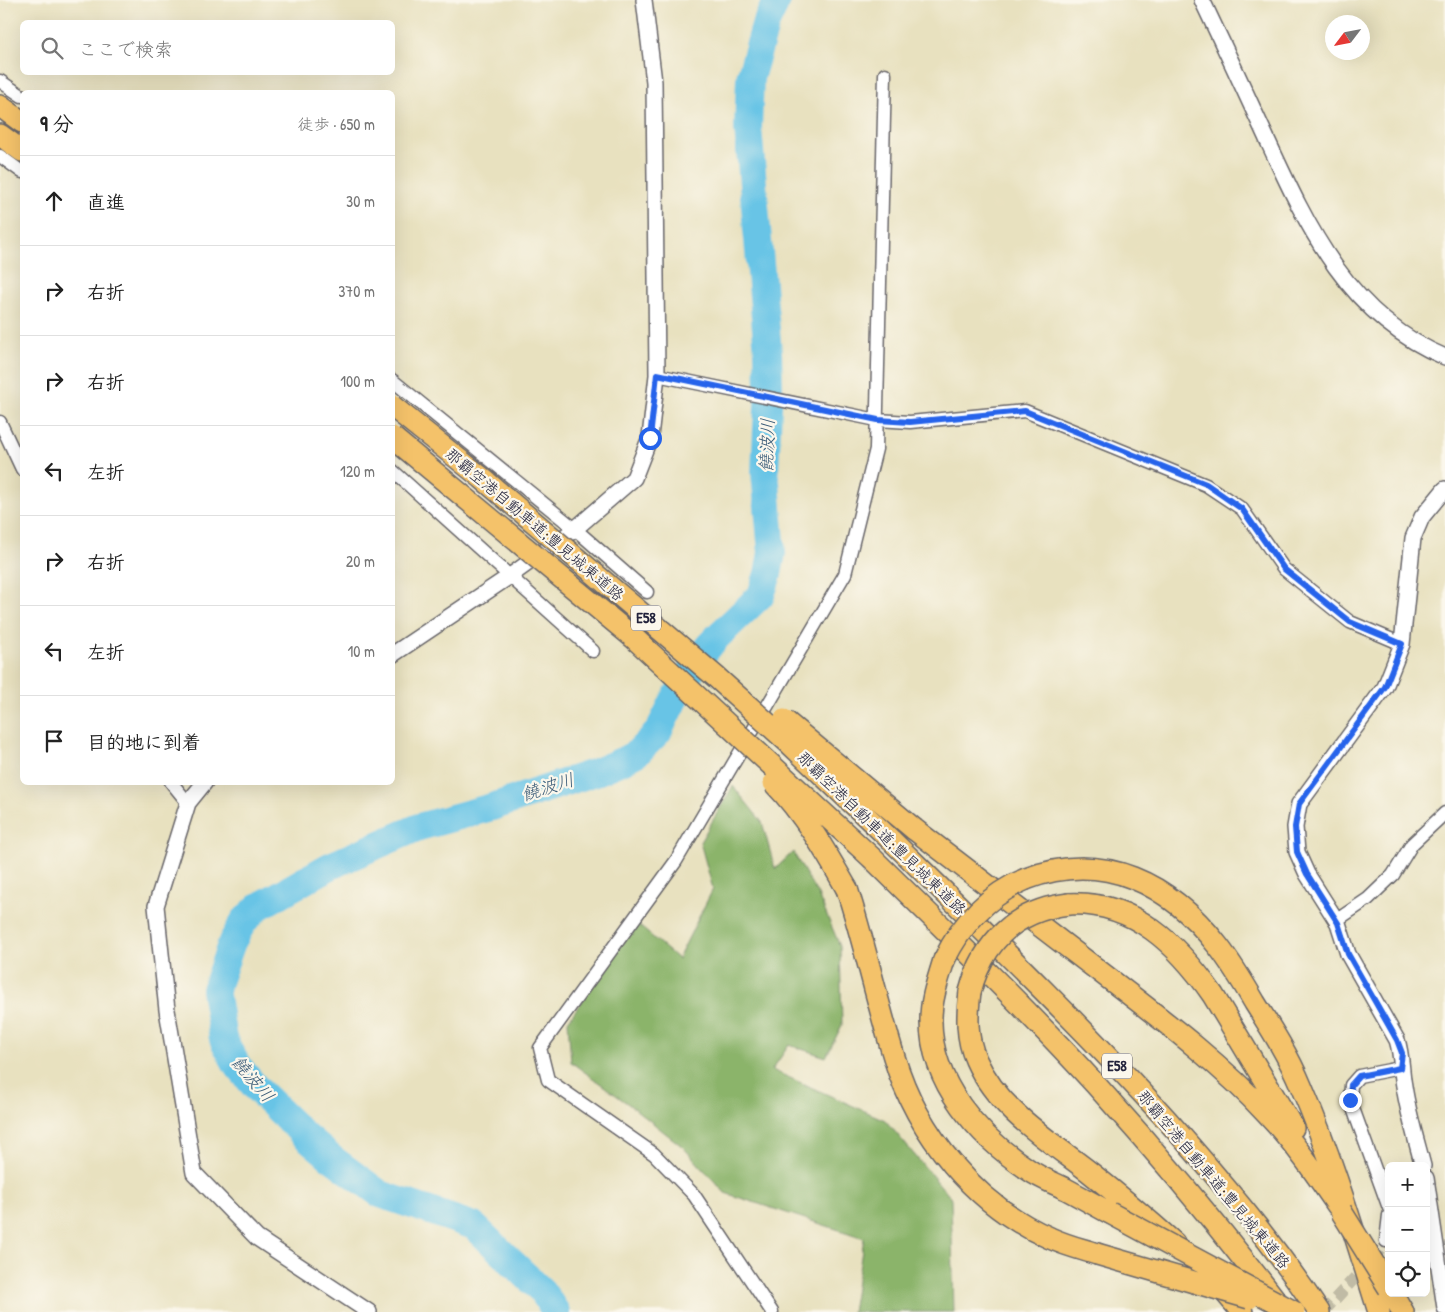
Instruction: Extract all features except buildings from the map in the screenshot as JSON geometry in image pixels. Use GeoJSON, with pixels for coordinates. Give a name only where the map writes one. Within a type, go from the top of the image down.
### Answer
{"type":"FeatureCollection","features":[{"type":"Feature","properties":{"kind":"highway"},"geometry":{"type":"LineString","coordinates":[[0,106],[20,121]]}},
{"type":"Feature","properties":{"kind":"highway"},"geometry":{"type":"LineString","coordinates":[[0,136],[20,150]]}},
{"type":"Feature","properties":{"kind":"highway","name":"那覇空港自動車道;豊見城東道路"},"geometry":{"type":"LineString","coordinates":[[395,408],[482,478],[709,671],[788,742],[891,840],[1123,1072],[1195,1152],[1258,1227],[1319,1312]]}},
{"type":"Feature","properties":{"kind":"highway","name":"那覇空港自動車道;豊見城東道路"},"geometry":{"type":"LineString","coordinates":[[395,439],[634,638],[873,859],[1000,984],[1095,1085],[1203,1208],[1284,1312]]}},
{"type":"Feature","properties":{"kind":"highway"},"geometry":{"type":"LineString","coordinates":[[465,496],[542,573],[753,761],[790,800],[825,850],[847,889],[860,928],[894,1058],[908,1093],[923,1124],[940,1148],[978,1190],[1000,1209],[1024,1225],[1050,1238],[1097,1254],[1293,1312]]}},
{"type":"Feature","properties":{"kind":"highway"},"geometry":{"type":"LineString","coordinates":[[579,560],[758,698],[914,829],[1162,1019],[1239,1085],[1290,1140],[1341,1211]]}},
{"type":"Feature","properties":{"kind":"highway"},"geometry":{"type":"LineString","coordinates":[[1293,1312],[1031,1171],[1013,1159],[978,1127],[960,1105],[946,1082],[937,1060],[931,1019],[934,992],[944,960],[960,932],[978,910],[1004,890],[1026,879],[1051,871],[1069,868],[1110,870],[1133,877],[1175,902],[1218,946],[1236,971],[1272,1030],[1301,1084],[1338,1183],[1379,1312]]}},
{"type":"Feature","properties":{"kind":"highway"},"geometry":{"type":"LineString","coordinates":[[1242,1312],[1210,1274],[1123,1199],[1018,1116],[1002,1100],[976,1060],[969,1033],[968,1014],[970,992],[975,975],[983,957],[997,939],[1009,928],[1040,910],[1054,906],[1084,903],[1102,905],[1121,911],[1139,920],[1162,936],[1199,974],[1385,1282]]}},
{"type":"Feature","properties":{"kind":"highway"},"geometry":{"type":"LineString","coordinates":[[1394,1297],[1403,1312]]}},
{"type":"Feature","properties":{"kind":"street"},"geometry":{"type":"LineString","coordinates":[[395,653],[510,576],[575,529],[634,478],[650,438],[657,374],[654,82],[644,0]]}},
{"type":"Feature","properties":{"kind":"street"},"geometry":{"type":"LineString","coordinates":[[1202,0],[1284,175],[1307,222],[1324,251],[1364,303],[1389,325],[1413,341],[1445,357]]}},
{"type":"Feature","properties":{"kind":"street"},"geometry":{"type":"LineString","coordinates":[[772,1312],[694,1195],[654,1154],[548,1080],[540,1048],[676,861],[845,574],[876,449],[885,74]]}},
{"type":"Feature","properties":{"kind":"street"},"geometry":{"type":"LineString","coordinates":[[0,81],[20,95]]}},
{"type":"Feature","properties":{"kind":"street"},"geometry":{"type":"LineString","coordinates":[[0,156],[20,171]]}},
{"type":"Feature","properties":{"kind":"street"},"geometry":{"type":"LineString","coordinates":[[657,374],[878,420],[910,422],[1025,411],[1206,484],[1242,509],[1284,569],[1350,622],[1402,644]]}},
{"type":"Feature","properties":{"kind":"street"},"geometry":{"type":"LineString","coordinates":[[395,382],[575,529],[647,592]]}},
{"type":"Feature","properties":{"kind":"street"},"geometry":{"type":"LineString","coordinates":[[0,422],[20,465]]}},
{"type":"Feature","properties":{"kind":"street"},"geometry":{"type":"LineString","coordinates":[[395,473],[593,651]]}},
{"type":"Feature","properties":{"kind":"street"},"geometry":{"type":"LineString","coordinates":[[1422,1162],[1400,1068],[1402,1053],[1397,1040],[1348,954],[1337,920],[1307,874],[1297,852],[1295,827],[1299,804],[1385,687],[1402,644],[1413,538],[1422,516],[1445,489]]}},
{"type":"Feature","properties":{"kind":"street"},"geometry":{"type":"LineString","coordinates":[[173,785],[188,803]]}},
{"type":"Feature","properties":{"kind":"street"},"geometry":{"type":"LineString","coordinates":[[203,785],[188,803],[156,906],[167,1010],[194,1173],[257,1238],[369,1312]]}},
{"type":"Feature","properties":{"kind":"street"},"geometry":{"type":"LineString","coordinates":[[1337,920],[1368,899],[1393,875],[1412,844],[1445,812]]}},
{"type":"Feature","properties":{"kind":"street"},"geometry":{"type":"LineString","coordinates":[[1389,1207],[1350,1100],[1351,1085],[1359,1076],[1400,1068]]}},
{"type":"Feature","properties":{"kind":"street"},"geometry":{"type":"LineString","coordinates":[[1430,1205],[1445,1308]]}},
{"type":"Feature","properties":{"kind":"green space"},"geometry":{"type":"Polygon","coordinates":[[[733,786],[762,822],[775,869],[793,852],[818,895],[840,946],[842,1025],[826,1057],[789,1045],[772,1070],[885,1120],[951,1198],[954,1312],[852,1312],[864,1238],[725,1193],[683,1147],[571,1062],[568,1021],[636,923],[678,959],[713,889],[700,842],[733,786]]]}},
{"type":"Feature","properties":{"kind":"waterway","name":"饒波川"},"geometry":{"type":"LineString","coordinates":[[556,1312],[542,1291],[474,1226],[380,1194],[330,1157],[302,1133],[257,1089],[237,1065],[223,1039],[215,990],[232,942],[244,921],[258,907],[330,866],[419,827],[492,807],[596,772],[637,753],[658,732],[695,664],[716,638],[761,595],[772,553],[765,472],[769,387],[768,352],[748,128],[750,78],[766,23],[777,0]]}},
{"type":"Feature","properties":{"kind":"tunnel"},"geometry":{"type":"LineString","coordinates":[[1323,1312],[1376,1255],[1385,1242]]}},
{"type":"Feature","properties":{"kind":"route"},"geometry":{"type":"LineString","coordinates":[[650,438],[657,374],[878,420],[910,422],[1025,411],[1206,484],[1242,509],[1284,569],[1350,622],[1402,644],[1385,687],[1299,804],[1295,827],[1297,852],[1307,874],[1338,923],[1348,954],[1397,1040],[1402,1053],[1400,1068],[1359,1076],[1351,1085],[1350,1100]]}}]}
